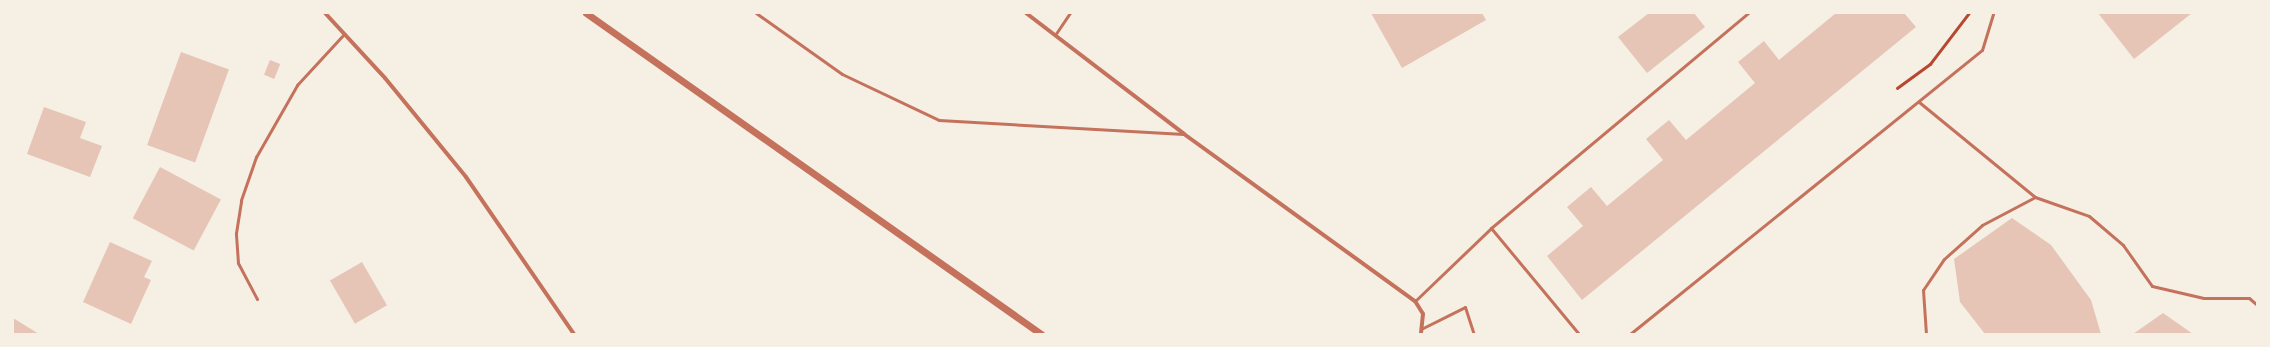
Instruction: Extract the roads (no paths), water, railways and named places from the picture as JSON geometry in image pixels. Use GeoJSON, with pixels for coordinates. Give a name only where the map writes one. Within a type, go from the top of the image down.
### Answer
{"type":"FeatureCollection","features":[{"type":"Feature","properties":{"kind":"street"},"geometry":{"type":"LineString","coordinates":[[324,13],[344,34],[466,177],[574,334]]}},
{"type":"Feature","properties":{"kind":"street"},"geometry":{"type":"LineString","coordinates":[[586,13],[1041,334]]}},
{"type":"Feature","properties":{"kind":"street"},"geometry":{"type":"LineString","coordinates":[[1026,13],[1184,134],[1416,301],[1423,314],[1421,332]]}},
{"type":"Feature","properties":{"kind":"lane"},"geometry":{"type":"LineString","coordinates":[[756,13],[842,74],[939,120],[1184,134]]}},
{"type":"Feature","properties":{"kind":"lane"},"geometry":{"type":"LineString","coordinates":[[1055,35],[1070,13]]}},
{"type":"Feature","properties":{"kind":"lane"},"geometry":{"type":"LineString","coordinates":[[1416,301],[1491,228],[1748,13]]}},
{"type":"Feature","properties":{"kind":"lane"},"geometry":{"type":"LineString","coordinates":[[1630,334],[1982,50],[1993,13]]}},
{"type":"Feature","properties":{"kind":"lane"},"geometry":{"type":"LineString","coordinates":[[257,299],[238,263],[236,233],[241,200],[256,158],[297,86],[344,34]]}},
{"type":"Feature","properties":{"kind":"lane"},"geometry":{"type":"LineString","coordinates":[[1919,102],[2035,197],[2089,216],[2123,245],[2152,286],[2204,298],[2249,298],[2257,305]]}},
{"type":"Feature","properties":{"kind":"lane"},"geometry":{"type":"LineString","coordinates":[[1926,334],[1923,290],[1944,259],[1982,225],[2035,197]]}},
{"type":"Feature","properties":{"kind":"lane"},"geometry":{"type":"LineString","coordinates":[[1491,228],[1579,334]]}},
{"type":"Feature","properties":{"kind":"lane"},"geometry":{"type":"LineString","coordinates":[[1421,332],[1465,307],[1474,334]]}}]}
